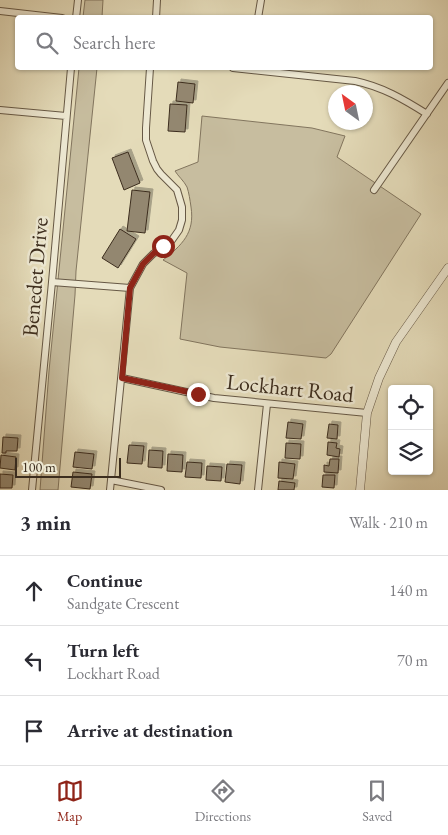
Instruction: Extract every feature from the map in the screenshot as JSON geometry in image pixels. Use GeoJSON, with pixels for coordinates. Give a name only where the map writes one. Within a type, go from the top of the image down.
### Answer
{"type":"FeatureCollection","features":[{"type":"Feature","properties":{"kind":"street"},"geometry":{"type":"LineString","coordinates":[[76,15],[78,0]]}},
{"type":"Feature","properties":{"kind":"street"},"geometry":{"type":"LineString","coordinates":[[156,15],[157,0]]}},
{"type":"Feature","properties":{"kind":"street"},"geometry":{"type":"LineString","coordinates":[[258,15],[261,0]]}},
{"type":"Feature","properties":{"kind":"street"},"geometry":{"type":"LineString","coordinates":[[0,11],[35,15]]}},
{"type":"Feature","properties":{"kind":"street","name":"Benedet Drive"},"geometry":{"type":"LineString","coordinates":[[32,490],[71,70]]}},
{"type":"Feature","properties":{"kind":"street"},"geometry":{"type":"LineString","coordinates":[[110,490],[130,288],[143,264],[172,240],[180,230],[182,220],[182,207],[177,190],[157,169],[146,140],[150,70]]}},
{"type":"Feature","properties":{"kind":"street"},"geometry":{"type":"LineString","coordinates":[[261,70],[370,84],[398,96],[427,114]]}},
{"type":"Feature","properties":{"kind":"street"},"geometry":{"type":"LineString","coordinates":[[374,190],[448,83]]}},
{"type":"Feature","properties":{"kind":"street"},"geometry":{"type":"LineString","coordinates":[[0,110],[66,116]]}},
{"type":"Feature","properties":{"kind":"street"},"geometry":{"type":"LineString","coordinates":[[360,490],[367,414],[379,378],[396,342],[448,268]]}},
{"type":"Feature","properties":{"kind":"street"},"geometry":{"type":"LineString","coordinates":[[52,282],[130,288]]}},
{"type":"Feature","properties":{"kind":"street","name":"Lockhart Road"},"geometry":{"type":"LineString","coordinates":[[122,378],[214,398],[367,414]]}},
{"type":"Feature","properties":{"kind":"street"},"geometry":{"type":"LineString","coordinates":[[258,490],[267,404]]}},
{"type":"Feature","properties":{"kind":"street"},"geometry":{"type":"LineString","coordinates":[[111,480],[161,490]]}},
{"type":"Feature","properties":{"kind":"shaded area"},"geometry":{"type":"Polygon","coordinates":[[[85,0],[103,0],[102,15],[83,15],[85,0]]]}},
{"type":"Feature","properties":{"kind":"shaded area"},"geometry":{"type":"Polygon","coordinates":[[[79,70],[97,70],[76,271],[58,490],[40,490],[49,371],[79,70]]]}},
{"type":"Feature","properties":{"kind":"shaded area"},"geometry":{"type":"Polygon","coordinates":[[[202,116],[312,128],[345,136],[337,157],[421,214],[331,354],[326,358],[220,347],[180,339],[187,273],[163,260],[186,238],[191,224],[192,216],[188,189],[175,171],[198,162],[202,116]]]}},
{"type":"Feature","properties":{"kind":"building"},"geometry":{"type":"Polygon","coordinates":[[[178,82],[195,84],[193,103],[176,101],[178,82]]]}},
{"type":"Feature","properties":{"kind":"building"},"geometry":{"type":"Polygon","coordinates":[[[170,104],[187,105],[185,132],[168,131],[170,104]]]}},
{"type":"Feature","properties":{"kind":"building"},"geometry":{"type":"Polygon","coordinates":[[[128,152],[140,183],[124,190],[112,158],[128,152]]]}},
{"type":"Feature","properties":{"kind":"building"},"geometry":{"type":"Polygon","coordinates":[[[132,190],[150,192],[145,233],[127,231],[132,190]]]}},
{"type":"Feature","properties":{"kind":"building"},"geometry":{"type":"Polygon","coordinates":[[[120,229],[136,239],[118,268],[102,258],[120,229]]]}},
{"type":"Feature","properties":{"kind":"building"},"geometry":{"type":"Polygon","coordinates":[[[288,422],[303,424],[301,439],[286,438],[288,422]]]}},
{"type":"Feature","properties":{"kind":"building"},"geometry":{"type":"Polygon","coordinates":[[[329,424],[338,425],[337,439],[327,438],[329,424]]]}},
{"type":"Feature","properties":{"kind":"building"},"geometry":{"type":"Polygon","coordinates":[[[3,437],[18,438],[17,451],[2,453],[3,437]]]}},
{"type":"Feature","properties":{"kind":"building"},"geometry":{"type":"Polygon","coordinates":[[[328,442],[337,443],[336,448],[340,449],[339,457],[327,455],[328,442]]]}},
{"type":"Feature","properties":{"kind":"building"},"geometry":{"type":"Polygon","coordinates":[[[286,443],[301,444],[300,459],[285,458],[286,443]]]}},
{"type":"Feature","properties":{"kind":"building"},"geometry":{"type":"Polygon","coordinates":[[[129,445],[144,446],[142,464],[127,463],[129,445]]]}},
{"type":"Feature","properties":{"kind":"building"},"geometry":{"type":"Polygon","coordinates":[[[149,450],[163,451],[162,468],[148,467],[149,450]]]}},
{"type":"Feature","properties":{"kind":"building"},"geometry":{"type":"Polygon","coordinates":[[[75,452],[94,454],[92,469],[73,467],[75,452]]]}},
{"type":"Feature","properties":{"kind":"building"},"geometry":{"type":"Polygon","coordinates":[[[168,454],[183,455],[182,472],[167,471],[168,454]]]}},
{"type":"Feature","properties":{"kind":"building"},"geometry":{"type":"Polygon","coordinates":[[[1,455],[16,457],[15,470],[0,468],[1,455]]]}},
{"type":"Feature","properties":{"kind":"building"},"geometry":{"type":"Polygon","coordinates":[[[330,459],[339,459],[338,473],[324,472],[324,465],[329,466],[330,459]]]}},
{"type":"Feature","properties":{"kind":"building"},"geometry":{"type":"Polygon","coordinates":[[[187,462],[202,463],[201,478],[185,477],[187,462]]]}},
{"type":"Feature","properties":{"kind":"building"},"geometry":{"type":"Polygon","coordinates":[[[279,462],[295,464],[293,479],[278,478],[279,462]]]}},
{"type":"Feature","properties":{"kind":"building"},"geometry":{"type":"Polygon","coordinates":[[[227,464],[242,465],[240,484],[225,482],[227,464]]]}},
{"type":"Feature","properties":{"kind":"building"},"geometry":{"type":"Polygon","coordinates":[[[207,466],[222,467],[221,481],[206,480],[207,466]]]}},
{"type":"Feature","properties":{"kind":"building"},"geometry":{"type":"Polygon","coordinates":[[[73,472],[92,474],[90,489],[71,487],[73,472]]]}},
{"type":"Feature","properties":{"kind":"building"},"geometry":{"type":"Polygon","coordinates":[[[0,474],[13,475],[12,488],[0,488],[0,474]]]}},
{"type":"Feature","properties":{"kind":"building"},"geometry":{"type":"Polygon","coordinates":[[[323,475],[335,475],[334,488],[322,487],[323,475]]]}},
{"type":"Feature","properties":{"kind":"building"},"geometry":{"type":"Polygon","coordinates":[[[279,481],[295,483],[294,490],[278,490],[279,481]]]}},
{"type":"Feature","properties":{"kind":"route"},"geometry":{"type":"LineString","coordinates":[[163,246],[143,264],[130,288],[122,378],[198,394]]}}]}
